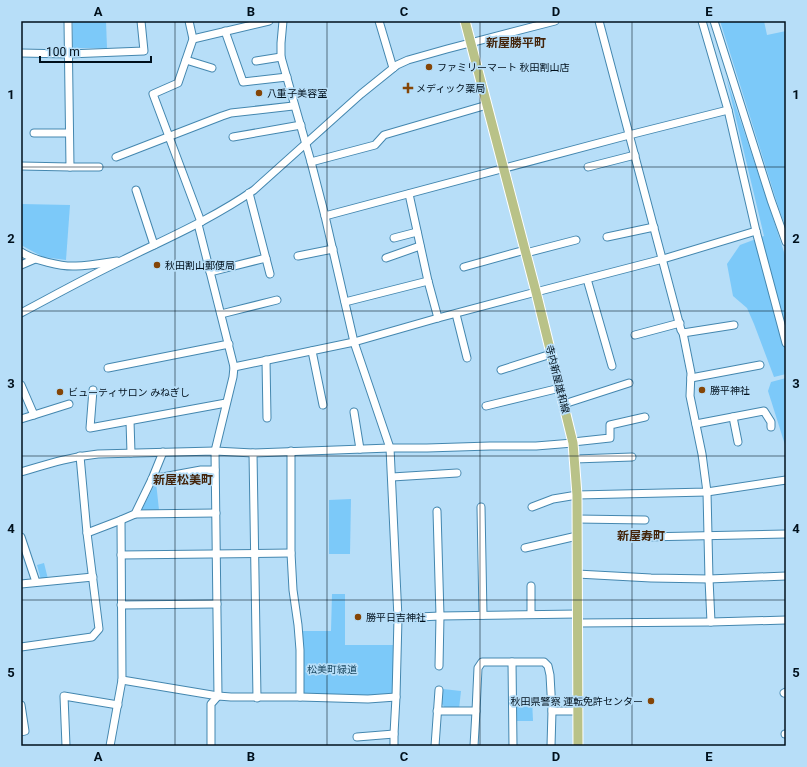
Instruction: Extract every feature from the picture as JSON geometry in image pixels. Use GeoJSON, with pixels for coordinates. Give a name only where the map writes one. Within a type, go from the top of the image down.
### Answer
{"type":"FeatureCollection","features":[{"type":"Feature","properties":{"kind":"main road","name":"寺内新屋雄和線"},"geometry":{"type":"LineString","coordinates":[[465,21],[526,252],[573,442],[577,495],[578,746]]}},
{"type":"Feature","properties":{"kind":"street"},"geometry":{"type":"LineString","coordinates":[[68,21],[70,167]]}},
{"type":"Feature","properties":{"kind":"street"},"geometry":{"type":"LineString","coordinates":[[21,53],[68,54],[144,51],[141,21]]}},
{"type":"Feature","properties":{"kind":"street"},"geometry":{"type":"LineString","coordinates":[[189,21],[192,39],[178,83],[152,94],[199,223],[234,367],[233,377],[215,451],[218,696],[211,704],[211,746]]}},
{"type":"Feature","properties":{"kind":"street"},"geometry":{"type":"LineString","coordinates":[[192,39],[269,21]]}},
{"type":"Feature","properties":{"kind":"street"},"geometry":{"type":"LineString","coordinates":[[283,21],[281,58],[306,142],[333,249],[354,342],[390,448],[398,618],[394,746]]}},
{"type":"Feature","properties":{"kind":"street"},"geometry":{"type":"LineString","coordinates":[[379,21],[393,68]]}},
{"type":"Feature","properties":{"kind":"street"},"geometry":{"type":"LineString","coordinates":[[21,313],[121,260],[199,223],[236,203],[254,190],[306,142],[397,65],[408,60],[555,21]]}},
{"type":"Feature","properties":{"kind":"street"},"geometry":{"type":"LineString","coordinates":[[599,21],[683,333],[691,374],[690,396],[702,454],[707,492],[711,622]]}},
{"type":"Feature","properties":{"kind":"street"},"geometry":{"type":"LineString","coordinates":[[702,21],[728,110],[756,231],[786,343]]}},
{"type":"Feature","properties":{"kind":"street"},"geometry":{"type":"LineString","coordinates":[[714,21],[771,200],[786,241]]}},
{"type":"Feature","properties":{"kind":"street"},"geometry":{"type":"LineString","coordinates":[[225,31],[243,82],[287,77]]}},
{"type":"Feature","properties":{"kind":"street"},"geometry":{"type":"LineString","coordinates":[[256,61],[281,58]]}},
{"type":"Feature","properties":{"kind":"street"},"geometry":{"type":"LineString","coordinates":[[186,60],[212,68]]}},
{"type":"Feature","properties":{"kind":"street"},"geometry":{"type":"LineString","coordinates":[[311,162],[374,145],[384,135],[487,105]]}},
{"type":"Feature","properties":{"kind":"street"},"geometry":{"type":"LineString","coordinates":[[116,157],[222,116],[292,106]]}},
{"type":"Feature","properties":{"kind":"street"},"geometry":{"type":"LineString","coordinates":[[325,216],[728,110]]}},
{"type":"Feature","properties":{"kind":"street"},"geometry":{"type":"LineString","coordinates":[[233,137],[301,125]]}},
{"type":"Feature","properties":{"kind":"street"},"geometry":{"type":"LineString","coordinates":[[34,133],[69,133]]}},
{"type":"Feature","properties":{"kind":"street"},"geometry":{"type":"LineString","coordinates":[[588,167],[635,155]]}},
{"type":"Feature","properties":{"kind":"street"},"geometry":{"type":"LineString","coordinates":[[21,166],[99,167]]}},
{"type":"Feature","properties":{"kind":"street"},"geometry":{"type":"LineString","coordinates":[[136,190],[154,245]]}},
{"type":"Feature","properties":{"kind":"street"},"geometry":{"type":"LineString","coordinates":[[249,194],[270,274]]}},
{"type":"Feature","properties":{"kind":"street"},"geometry":{"type":"LineString","coordinates":[[409,194],[428,281],[438,318]]}},
{"type":"Feature","properties":{"kind":"street"},"geometry":{"type":"LineString","coordinates":[[607,237],[654,227]]}},
{"type":"Feature","properties":{"kind":"street"},"geometry":{"type":"LineString","coordinates":[[234,367],[354,342],[438,318],[663,259],[756,231]]}},
{"type":"Feature","properties":{"kind":"street"},"geometry":{"type":"LineString","coordinates":[[394,238],[417,232]]}},
{"type":"Feature","properties":{"kind":"street"},"geometry":{"type":"LineString","coordinates":[[464,267],[576,240]]}},
{"type":"Feature","properties":{"kind":"street"},"geometry":{"type":"LineString","coordinates":[[386,258],[420,246]]}},
{"type":"Feature","properties":{"kind":"street"},"geometry":{"type":"LineString","coordinates":[[298,256],[333,249]]}},
{"type":"Feature","properties":{"kind":"street"},"geometry":{"type":"LineString","coordinates":[[21,252],[35,259],[75,266],[121,260]]}},
{"type":"Feature","properties":{"kind":"street"},"geometry":{"type":"LineString","coordinates":[[210,272],[266,258]]}},
{"type":"Feature","properties":{"kind":"street"},"geometry":{"type":"LineString","coordinates":[[21,265],[35,259]]}},
{"type":"Feature","properties":{"kind":"street"},"geometry":{"type":"LineString","coordinates":[[587,279],[612,366]]}},
{"type":"Feature","properties":{"kind":"street"},"geometry":{"type":"LineString","coordinates":[[345,302],[428,281]]}},
{"type":"Feature","properties":{"kind":"street"},"geometry":{"type":"LineString","coordinates":[[221,314],[277,300]]}},
{"type":"Feature","properties":{"kind":"street"},"geometry":{"type":"LineString","coordinates":[[456,314],[467,358]]}},
{"type":"Feature","properties":{"kind":"street"},"geometry":{"type":"LineString","coordinates":[[635,335],[680,323]]}},
{"type":"Feature","properties":{"kind":"street"},"geometry":{"type":"LineString","coordinates":[[683,333],[734,325]]}},
{"type":"Feature","properties":{"kind":"street"},"geometry":{"type":"LineString","coordinates":[[108,368],[228,344]]}},
{"type":"Feature","properties":{"kind":"street"},"geometry":{"type":"LineString","coordinates":[[312,351],[323,405]]}},
{"type":"Feature","properties":{"kind":"street"},"geometry":{"type":"LineString","coordinates":[[501,370],[552,354]]}},
{"type":"Feature","properties":{"kind":"street"},"geometry":{"type":"LineString","coordinates":[[266,360],[267,418]]}},
{"type":"Feature","properties":{"kind":"street"},"geometry":{"type":"LineString","coordinates":[[691,378],[760,365]]}},
{"type":"Feature","properties":{"kind":"street"},"geometry":{"type":"LineString","coordinates":[[564,404],[629,383]]}},
{"type":"Feature","properties":{"kind":"street"},"geometry":{"type":"LineString","coordinates":[[21,385],[34,415]]}},
{"type":"Feature","properties":{"kind":"street"},"geometry":{"type":"LineString","coordinates":[[486,406],[560,388]]}},
{"type":"Feature","properties":{"kind":"street"},"geometry":{"type":"LineString","coordinates":[[92,390],[90,428],[226,403]]}},
{"type":"Feature","properties":{"kind":"street"},"geometry":{"type":"LineString","coordinates":[[21,419],[69,404]]}},
{"type":"Feature","properties":{"kind":"street"},"geometry":{"type":"LineString","coordinates":[[696,424],[764,411],[771,422],[771,427]]}},
{"type":"Feature","properties":{"kind":"street"},"geometry":{"type":"LineString","coordinates":[[354,412],[360,449]]}},
{"type":"Feature","properties":{"kind":"street"},"geometry":{"type":"LineString","coordinates":[[21,472],[57,461],[98,454],[215,451],[253,453],[390,448],[536,446],[610,438],[610,425],[646,417]]}},
{"type":"Feature","properties":{"kind":"street"},"geometry":{"type":"LineString","coordinates":[[733,417],[738,442]]}},
{"type":"Feature","properties":{"kind":"street"},"geometry":{"type":"LineString","coordinates":[[130,421],[131,453]]}},
{"type":"Feature","properties":{"kind":"street"},"geometry":{"type":"LineString","coordinates":[[291,451],[291,553],[293,590],[300,650],[300,697]]}},
{"type":"Feature","properties":{"kind":"street"},"geometry":{"type":"LineString","coordinates":[[135,514],[163,452]]}},
{"type":"Feature","properties":{"kind":"street"},"geometry":{"type":"LineString","coordinates":[[253,453],[257,698]]}},
{"type":"Feature","properties":{"kind":"street"},"geometry":{"type":"LineString","coordinates":[[21,647],[92,637],[99,629],[87,533],[80,456]]}},
{"type":"Feature","properties":{"kind":"street"},"geometry":{"type":"LineString","coordinates":[[575,459],[632,457]]}},
{"type":"Feature","properties":{"kind":"street"},"geometry":{"type":"LineString","coordinates":[[152,479],[201,470],[215,470]]}},
{"type":"Feature","properties":{"kind":"street"},"geometry":{"type":"LineString","coordinates":[[392,477],[457,473]]}},
{"type":"Feature","properties":{"kind":"street"},"geometry":{"type":"LineString","coordinates":[[532,507],[553,499],[577,495],[707,492],[786,480]]}},
{"type":"Feature","properties":{"kind":"street"},"geometry":{"type":"LineString","coordinates":[[481,508],[483,615]]}},
{"type":"Feature","properties":{"kind":"street"},"geometry":{"type":"LineString","coordinates":[[437,511],[440,616],[439,666]]}},
{"type":"Feature","properties":{"kind":"street"},"geometry":{"type":"LineString","coordinates":[[87,533],[135,514],[216,513]]}},
{"type":"Feature","properties":{"kind":"street"},"geometry":{"type":"LineString","coordinates":[[577,519],[644,520]]}},
{"type":"Feature","properties":{"kind":"street"},"geometry":{"type":"LineString","coordinates":[[110,746],[122,680],[121,520]]}},
{"type":"Feature","properties":{"kind":"street"},"geometry":{"type":"LineString","coordinates":[[644,538],[786,534]]}},
{"type":"Feature","properties":{"kind":"street"},"geometry":{"type":"LineString","coordinates":[[525,548],[577,536]]}},
{"type":"Feature","properties":{"kind":"street"},"geometry":{"type":"LineString","coordinates":[[21,537],[36,582]]}},
{"type":"Feature","properties":{"kind":"street"},"geometry":{"type":"LineString","coordinates":[[121,555],[291,553]]}},
{"type":"Feature","properties":{"kind":"street"},"geometry":{"type":"LineString","coordinates":[[577,574],[709,579],[786,576]]}},
{"type":"Feature","properties":{"kind":"street"},"geometry":{"type":"LineString","coordinates":[[21,584],[93,577]]}},
{"type":"Feature","properties":{"kind":"street"},"geometry":{"type":"LineString","coordinates":[[531,586],[531,614]]}},
{"type":"Feature","properties":{"kind":"street"},"geometry":{"type":"LineString","coordinates":[[121,605],[217,604]]}},
{"type":"Feature","properties":{"kind":"street"},"geometry":{"type":"LineString","coordinates":[[398,618],[531,614],[578,619],[711,622],[786,620]]}},
{"type":"Feature","properties":{"kind":"street"},"geometry":{"type":"LineString","coordinates":[[474,746],[478,668],[482,662],[544,662],[548,666],[550,675],[552,711],[551,746]]}},
{"type":"Feature","properties":{"kind":"street"},"geometry":{"type":"LineString","coordinates":[[512,662],[513,746]]}},
{"type":"Feature","properties":{"kind":"street"},"geometry":{"type":"LineString","coordinates":[[122,680],[218,696],[257,698],[300,697],[368,699],[396,697]]}},
{"type":"Feature","properties":{"kind":"street"},"geometry":{"type":"LineString","coordinates":[[435,746],[438,690]]}},
{"type":"Feature","properties":{"kind":"street"},"geometry":{"type":"LineString","coordinates":[[66,746],[64,696],[118,705]]}},
{"type":"Feature","properties":{"kind":"street"},"geometry":{"type":"LineString","coordinates":[[21,706],[25,732],[21,732]]}},
{"type":"Feature","properties":{"kind":"street"},"geometry":{"type":"LineString","coordinates":[[437,711],[476,712]]}},
{"type":"Feature","properties":{"kind":"street"},"geometry":{"type":"LineString","coordinates":[[552,711],[578,711]]}},
{"type":"Feature","properties":{"kind":"street"},"geometry":{"type":"LineString","coordinates":[[357,737],[394,734]]}},
{"type":"Feature","properties":{"kind":"green space"},"geometry":{"type":"Polygon","coordinates":[[[73,21],[106,21],[107,48],[73,48],[73,21]]]}},
{"type":"Feature","properties":{"kind":"green space"},"geometry":{"type":"Polygon","coordinates":[[[720,21],[764,21],[767,35],[786,31],[786,228],[778,206],[720,21]]]}},
{"type":"Feature","properties":{"kind":"green space"},"geometry":{"type":"Polygon","coordinates":[[[726,77],[786,258],[786,374],[774,377],[747,308],[733,296],[727,264],[740,245],[764,236],[726,77]]]}},
{"type":"Feature","properties":{"kind":"green space"},"geometry":{"type":"Polygon","coordinates":[[[21,204],[70,205],[66,260],[43,257],[21,245],[21,204]]]}},
{"type":"Feature","properties":{"kind":"green space"},"geometry":{"type":"Polygon","coordinates":[[[786,378],[786,448],[768,391],[771,382],[786,378]]]}},
{"type":"Feature","properties":{"kind":"green space"},"geometry":{"type":"Polygon","coordinates":[[[156,482],[159,510],[141,511],[156,482]]]}},
{"type":"Feature","properties":{"kind":"green space"},"geometry":{"type":"Polygon","coordinates":[[[351,499],[350,554],[329,554],[329,500],[351,499]]]}},
{"type":"Feature","properties":{"kind":"green space"},"geometry":{"type":"Polygon","coordinates":[[[44,563],[48,579],[41,580],[37,565],[44,563]]]}},
{"type":"Feature","properties":{"kind":"green space","name":"松美町緑道"},"geometry":{"type":"Polygon","coordinates":[[[332,594],[345,594],[345,645],[395,645],[394,695],[367,697],[304,695],[302,631],[331,631],[332,594]]]}},
{"type":"Feature","properties":{"kind":"green space"},"geometry":{"type":"Polygon","coordinates":[[[443,689],[461,691],[459,709],[445,708],[442,704],[443,689]]]}},
{"type":"Feature","properties":{"kind":"green space"},"geometry":{"type":"Polygon","coordinates":[[[532,699],[533,721],[517,721],[516,700],[532,699]]]}},
{"type":"Feature","properties":{"kind":"place","name":"ファミリーマート 秋田割山店"},"geometry":{"type":"Point","coordinates":[429,67]}},
{"type":"Feature","properties":{"kind":"place","name":"メディック薬局"},"geometry":{"type":"Point","coordinates":[408,88]}},
{"type":"Feature","properties":{"kind":"place","name":"八重子美容室"},"geometry":{"type":"Point","coordinates":[259,93]}},
{"type":"Feature","properties":{"kind":"place","name":"秋田割山郵便局"},"geometry":{"type":"Point","coordinates":[157,265]}},
{"type":"Feature","properties":{"kind":"place","name":"勝平神社"},"geometry":{"type":"Point","coordinates":[702,390]}},
{"type":"Feature","properties":{"kind":"place","name":"ビューティサロン みねぎし"},"geometry":{"type":"Point","coordinates":[60,392]}},
{"type":"Feature","properties":{"kind":"place","name":"勝平日吉神社"},"geometry":{"type":"Point","coordinates":[358,617]}},
{"type":"Feature","properties":{"kind":"place","name":"秋田県警察 運転免許センター"},"geometry":{"type":"Point","coordinates":[651,701]}},
{"type":"Feature","properties":{"kind":"district","name":"新屋勝平町"},"geometry":{"type":"Point","coordinates":[516,43]}},
{"type":"Feature","properties":{"kind":"district","name":"新屋松美町"},"geometry":{"type":"Point","coordinates":[183,480]}},
{"type":"Feature","properties":{"kind":"district","name":"新屋寿町"},"geometry":{"type":"Point","coordinates":[641,536]}}]}
